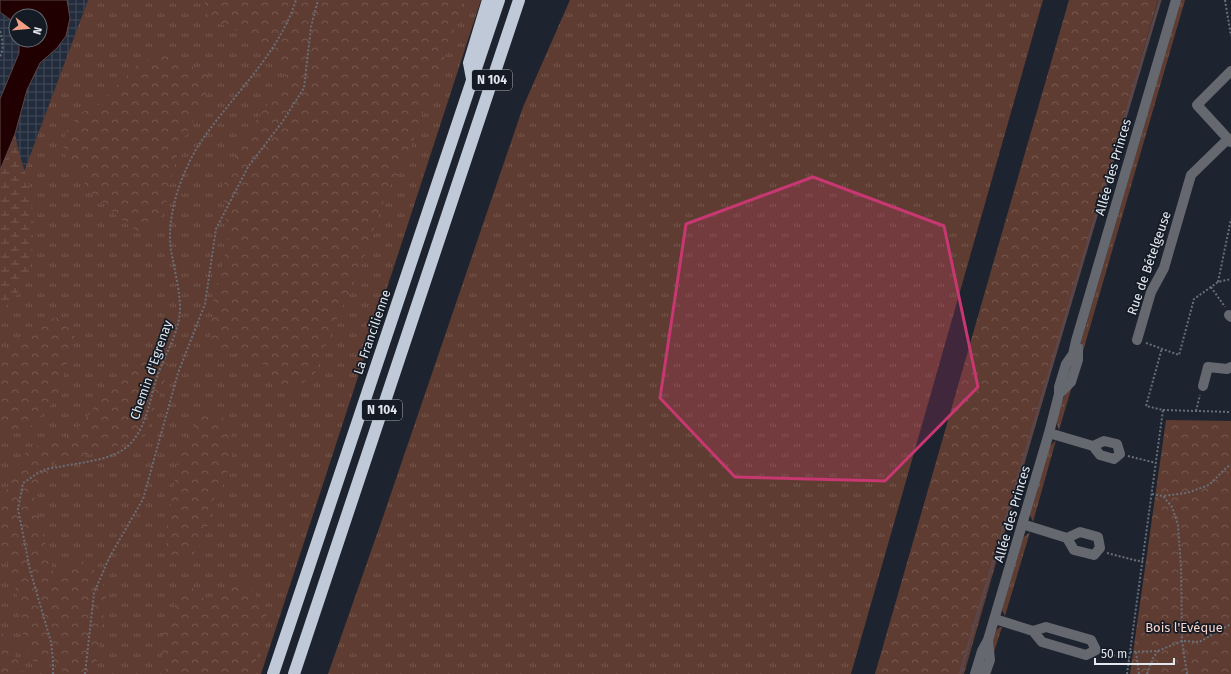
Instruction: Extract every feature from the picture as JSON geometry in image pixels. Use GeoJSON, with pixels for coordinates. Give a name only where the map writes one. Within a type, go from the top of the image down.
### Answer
{"type":"FeatureCollection","features":[{"type":"Feature","properties":{"kind":"highway"},"geometry":{"type":"LineString","coordinates":[[472,80],[469,63],[488,0]]}},
{"type":"Feature","properties":{"kind":"highway","name":"La Francilienne"},"geometry":{"type":"LineString","coordinates":[[273,674],[499,0]]}},
{"type":"Feature","properties":{"kind":"highway","name":"N 104"},"geometry":{"type":"LineString","coordinates":[[294,674],[519,0]]}},
{"type":"Feature","properties":{"kind":"highway"},"geometry":{"type":"LineString","coordinates":[[514,14],[526,0]]}},
{"type":"Feature","properties":{"kind":"street","name":"Allée des Princes"},"geometry":{"type":"LineString","coordinates":[[975,674],[982,651],[988,640],[1049,433],[1059,394],[1070,382],[1078,360],[1076,341],[1176,0]]}},
{"type":"Feature","properties":{"kind":"street"},"geometry":{"type":"LineString","coordinates":[[1230,140],[1197,105],[1231,71]]}},
{"type":"Feature","properties":{"kind":"street","name":"Rue de Bételgeuse"},"geometry":{"type":"LineString","coordinates":[[1137,340],[1150,292],[1164,268],[1191,175],[1230,140]]}},
{"type":"Feature","properties":{"kind":"street"},"geometry":{"type":"LineString","coordinates":[[1203,386],[1208,367],[1227,369],[1231,367]]}},
{"type":"Feature","properties":{"kind":"street"},"geometry":{"type":"LineString","coordinates":[[1049,433],[1093,446],[1100,455],[1114,459],[1120,454],[1117,444],[1104,441],[1093,446]]}},
{"type":"Feature","properties":{"kind":"street"},"geometry":{"type":"LineString","coordinates":[[1022,524],[1067,538],[1080,532],[1098,537],[1100,548],[1094,555],[1074,550],[1067,538]]}},
{"type":"Feature","properties":{"kind":"street"},"geometry":{"type":"LineString","coordinates":[[994,619],[1033,631],[1042,642],[1086,655],[1096,650],[1091,640],[1046,627],[1033,631]]}},
{"type":"Feature","properties":{"kind":"street","name":"Allée des Princes"},"geometry":{"type":"LineString","coordinates":[[985,674],[990,660],[988,640]]}},
{"type":"Feature","properties":{"kind":"path","name":"Chemin d'Egrenay"},"geometry":{"type":"LineString","coordinates":[[53,674],[53,660],[50,642],[30,570],[18,509],[23,483],[44,470],[108,458],[127,446],[140,430],[148,411],[157,376],[176,331],[179,318],[180,305],[171,249],[170,228],[176,196],[187,165],[196,148],[222,112],[275,46],[290,17],[296,0]]}},
{"type":"Feature","properties":{"kind":"path"},"geometry":{"type":"LineString","coordinates":[[85,674],[94,593],[109,558],[143,500],[178,373],[205,304],[216,229],[248,167],[283,121],[304,88],[311,27],[318,0]]}},
{"type":"Feature","properties":{"kind":"path"},"geometry":{"type":"LineString","coordinates":[[1225,0],[1231,36]]}},
{"type":"Feature","properties":{"kind":"path"},"geometry":{"type":"LineString","coordinates":[[0,31],[3,40],[0,57]]}},
{"type":"Feature","properties":{"kind":"path"},"geometry":{"type":"LineString","coordinates":[[1218,282],[1231,219]]}},
{"type":"Feature","properties":{"kind":"path"},"geometry":{"type":"LineString","coordinates":[[1137,340],[1179,355],[1194,299],[1218,282],[1231,279]]}},
{"type":"Feature","properties":{"kind":"path"},"geometry":{"type":"LineString","coordinates":[[1210,287],[1224,304],[1230,316]]}},
{"type":"Feature","properties":{"kind":"path"},"geometry":{"type":"LineString","coordinates":[[1162,348],[1146,406],[1163,410],[1231,412]]}},
{"type":"Feature","properties":{"kind":"path"},"geometry":{"type":"LineString","coordinates":[[1196,411],[1203,386]]}},
{"type":"Feature","properties":{"kind":"path"},"geometry":{"type":"LineString","coordinates":[[1128,674],[1163,410]]}},
{"type":"Feature","properties":{"kind":"path"},"geometry":{"type":"LineString","coordinates":[[1120,454],[1156,464]]}},
{"type":"Feature","properties":{"kind":"path"},"geometry":{"type":"LineString","coordinates":[[1152,494],[1163,496],[1187,493],[1209,485],[1227,466],[1231,465]]}},
{"type":"Feature","properties":{"kind":"path"},"geometry":{"type":"LineString","coordinates":[[1163,496],[1172,507],[1178,525],[1181,568],[1182,641],[1188,674]]}},
{"type":"Feature","properties":{"kind":"path"},"geometry":{"type":"LineString","coordinates":[[1100,548],[1107,553],[1138,561],[1143,560]]}},
{"type":"Feature","properties":{"kind":"path"},"geometry":{"type":"LineString","coordinates":[[1130,652],[1158,651],[1182,641],[1199,642],[1231,624]]}},
{"type":"Feature","properties":{"kind":"path"},"geometry":{"type":"LineString","coordinates":[[1096,650],[1129,659]]}},
{"type":"Feature","properties":{"kind":"path"},"geometry":{"type":"LineString","coordinates":[[1147,674],[1153,658],[1158,651]]}},
{"type":"Feature","properties":{"kind":"path"},"geometry":{"type":"LineString","coordinates":[[1136,652],[1139,674]]}},
{"type":"Feature","properties":{"kind":"highlighted area"},"geometry":{"type":"Polygon","coordinates":[[[813,177],[944,226],[978,387],[885,481],[735,477],[660,398],[686,224],[813,177]]]}},
{"type":"Feature","properties":{"kind":"shaded area"},"geometry":{"type":"Polygon","coordinates":[[[0,0],[88,0],[0,236],[0,0]]]}},
{"type":"Feature","properties":{"kind":"shaded area"},"geometry":{"type":"Polygon","coordinates":[[[0,0],[67,0],[70,18],[66,36],[57,48],[40,63],[27,90],[15,134],[0,170],[0,99],[19,53],[19,48],[48,48],[48,8],[8,8],[8,18],[0,12],[0,0]]]}},
{"type":"Feature","properties":{"kind":"green space"},"geometry":{"type":"Polygon","coordinates":[[[88,0],[481,0],[261,674],[0,674],[0,236],[88,0]]]}},
{"type":"Feature","properties":{"kind":"green space"},"geometry":{"type":"Polygon","coordinates":[[[204,0],[464,0],[446,54],[431,87],[410,151],[386,194],[357,277],[339,314],[314,376],[287,392],[261,362],[212,348],[210,338],[214,296],[228,243],[222,188],[245,136],[287,78],[254,38],[209,19],[204,0]]]}},
{"type":"Feature","properties":{"kind":"green space"},"geometry":{"type":"Polygon","coordinates":[[[570,0],[1043,0],[851,674],[328,674],[523,107],[570,0]]]}},
{"type":"Feature","properties":{"kind":"green space"},"geometry":{"type":"Polygon","coordinates":[[[1069,0],[1158,0],[964,674],[875,674],[1069,0]]]}},
{"type":"Feature","properties":{"kind":"green space"},"geometry":{"type":"Polygon","coordinates":[[[1181,0],[1185,0],[1081,358],[1081,342],[1181,0]]]}},
{"type":"Feature","properties":{"kind":"green space"},"geometry":{"type":"Polygon","coordinates":[[[163,50],[209,76],[204,105],[196,115],[179,147],[164,213],[144,236],[124,222],[92,193],[63,152],[65,134],[79,114],[99,104],[135,67],[163,50]]]}},
{"type":"Feature","properties":{"kind":"green space"},"geometry":{"type":"Polygon","coordinates":[[[15,134],[29,185],[34,221],[31,267],[15,298],[0,312],[0,170],[15,134]]]}},
{"type":"Feature","properties":{"kind":"green space"},"geometry":{"type":"Polygon","coordinates":[[[62,318],[75,337],[56,400],[30,427],[0,433],[0,353],[3,349],[44,319],[62,318]]]}},
{"type":"Feature","properties":{"kind":"green space"},"geometry":{"type":"Polygon","coordinates":[[[153,354],[170,366],[145,436],[101,452],[54,462],[33,501],[55,578],[75,557],[91,566],[107,591],[96,666],[91,674],[61,674],[64,667],[30,660],[21,627],[15,583],[1,546],[1,506],[11,476],[26,452],[39,445],[72,435],[92,411],[108,384],[125,370],[153,354]]]}},
{"type":"Feature","properties":{"kind":"green space"},"geometry":{"type":"Polygon","coordinates":[[[1073,383],[1059,430],[1057,419],[1060,406],[1073,383]]]}},
{"type":"Feature","properties":{"kind":"green space"},"geometry":{"type":"Polygon","coordinates":[[[215,410],[230,425],[232,455],[225,482],[213,500],[204,541],[189,559],[171,561],[165,538],[180,448],[202,414],[215,410]]]}},
{"type":"Feature","properties":{"kind":"green space","name":"Bois l'Evéque"},"geometry":{"type":"Polygon","coordinates":[[[1166,420],[1231,421],[1231,674],[1130,674],[1166,420]]]}},
{"type":"Feature","properties":{"kind":"green space"},"geometry":{"type":"Polygon","coordinates":[[[1056,440],[1033,522],[1030,515],[1050,446],[1056,440]]]}},
{"type":"Feature","properties":{"kind":"green space"},"geometry":{"type":"Polygon","coordinates":[[[1030,532],[1005,616],[1002,610],[1023,538],[1030,532]]]}},
{"type":"Feature","properties":{"kind":"green space"},"geometry":{"type":"Polygon","coordinates":[[[230,581],[247,582],[267,612],[253,674],[167,674],[158,643],[181,592],[193,588],[207,602],[230,581]]]}},
{"type":"Feature","properties":{"kind":"green space"},"geometry":{"type":"Polygon","coordinates":[[[1000,627],[1002,627],[992,658],[993,637],[1000,627]]]}},
{"type":"Feature","properties":{"kind":"green space"},"geometry":{"type":"Polygon","coordinates":[[[0,633],[5,635],[24,674],[0,674],[0,633]]]}},
{"type":"Feature","properties":{"kind":"waterway"},"geometry":{"type":"LineString","coordinates":[[960,674],[1160,0]]}}]}
